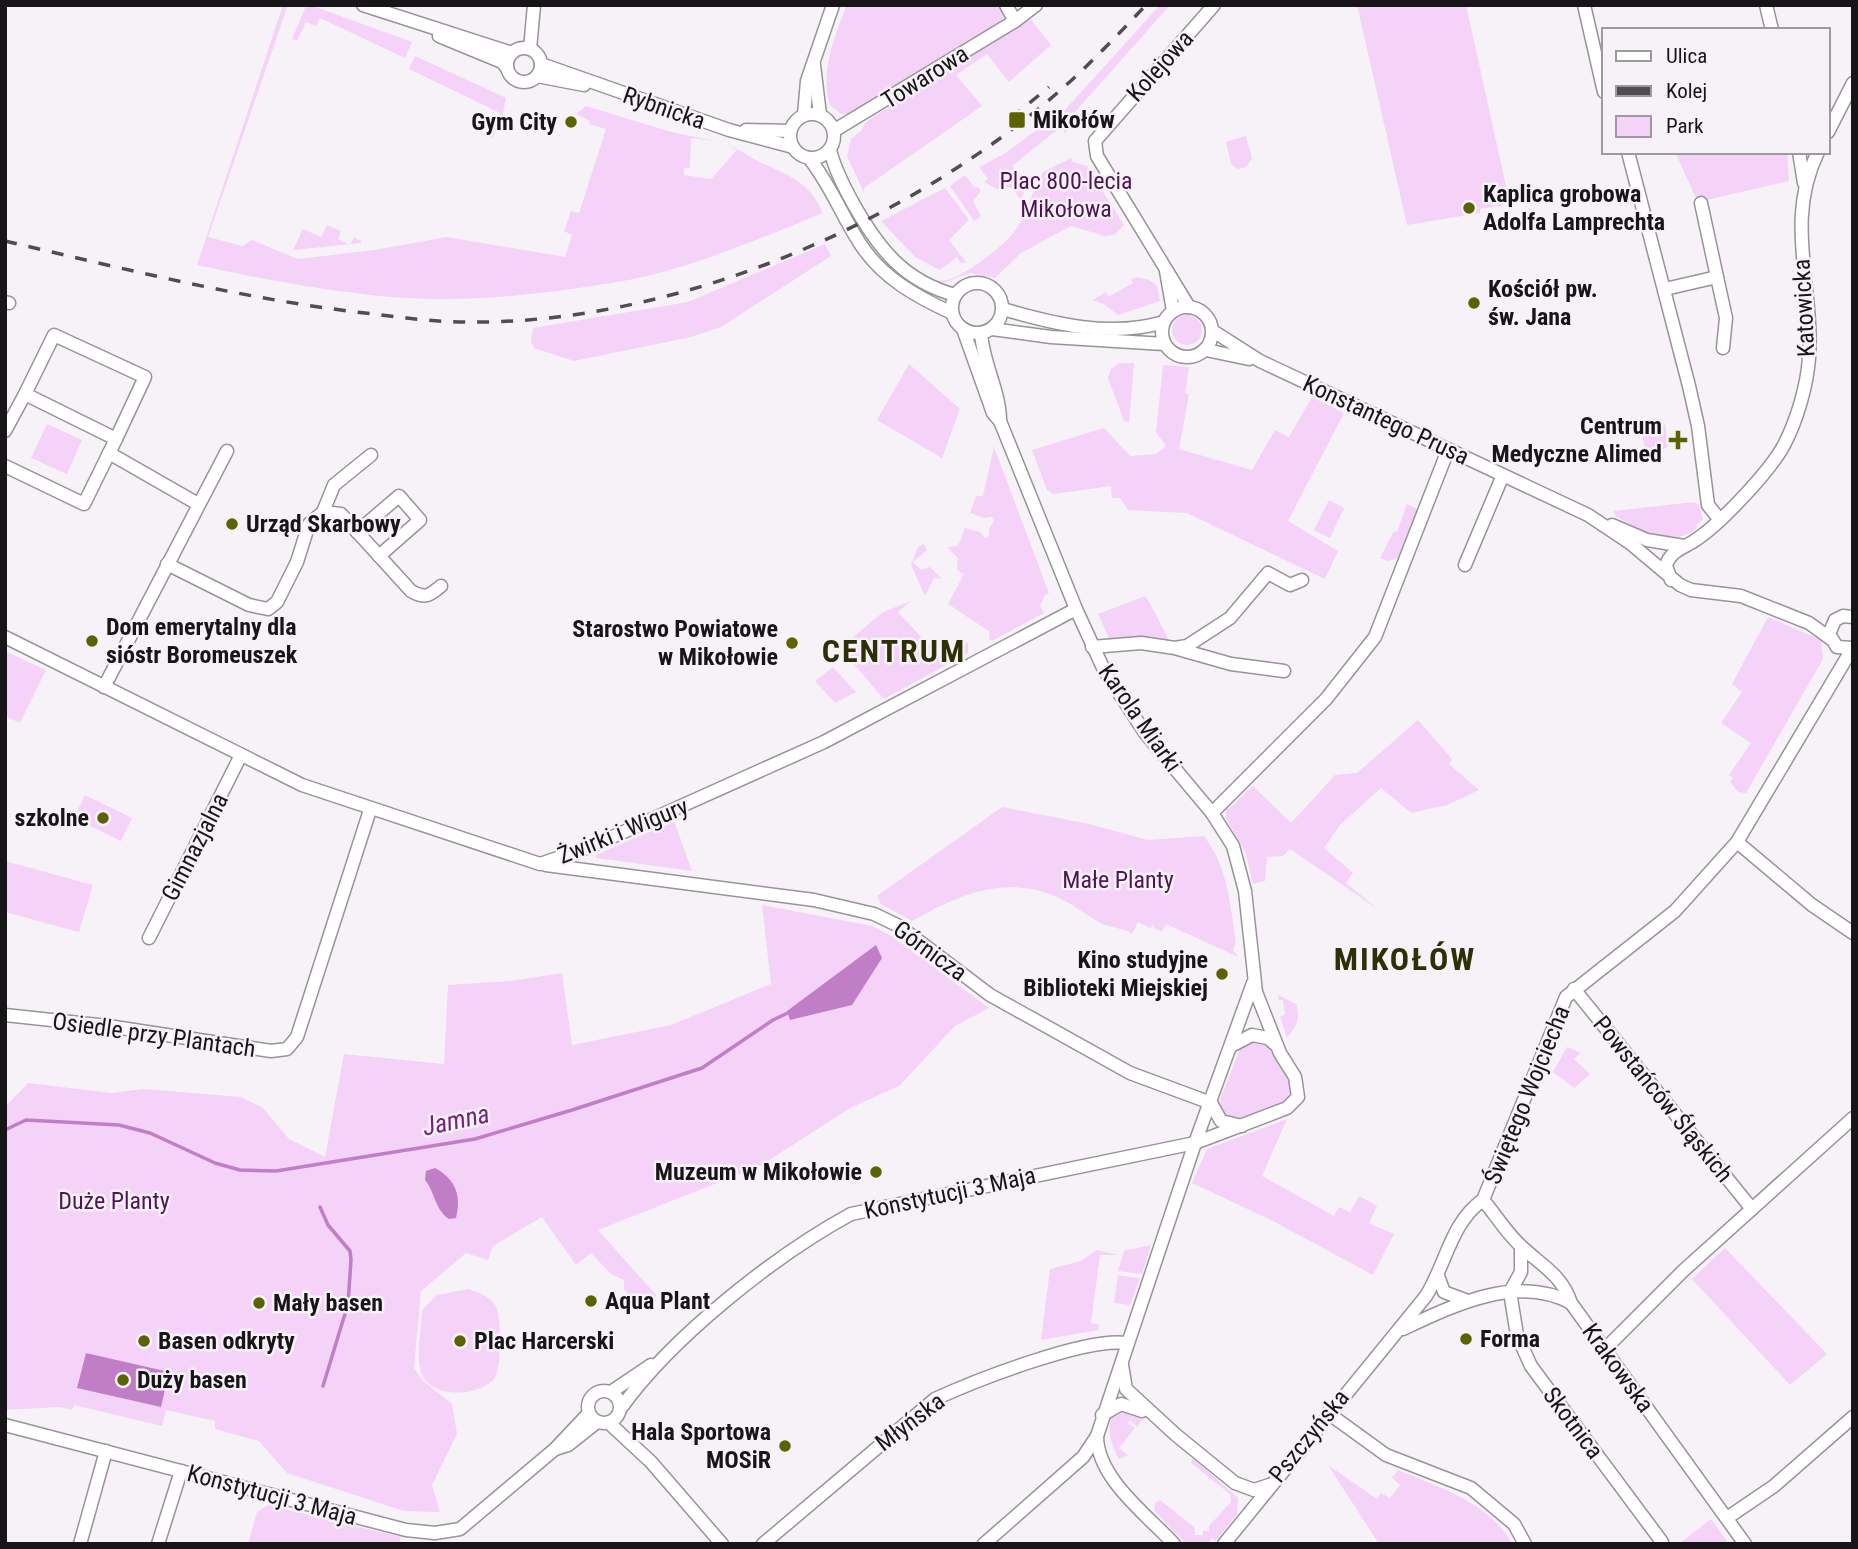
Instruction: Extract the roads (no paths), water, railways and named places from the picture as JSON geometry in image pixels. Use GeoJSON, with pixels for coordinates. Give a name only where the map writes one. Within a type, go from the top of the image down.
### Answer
{"type":"FeatureCollection","features":[{"type":"Feature","properties":{"kind":"street"},"geometry":{"type":"LineString","coordinates":[[363,5],[512,53],[520,49],[530,49],[538,55],[539,70],[530,81],[517,81],[502,62],[407,20]]}},
{"type":"Feature","properties":{"kind":"street"},"geometry":{"type":"LineString","coordinates":[[530,49],[534,5]]}},
{"type":"Feature","properties":{"kind":"street"},"geometry":{"type":"LineString","coordinates":[[804,114],[807,81],[821,35],[834,5]]}},
{"type":"Feature","properties":{"kind":"street"},"geometry":{"type":"LineString","coordinates":[[1006,5],[1015,21]]}},
{"type":"Feature","properties":{"kind":"street","name":"Towarowa"},"geometry":{"type":"LineString","coordinates":[[835,130],[1015,21],[1036,5]]}},
{"type":"Feature","properties":{"kind":"street","name":"Kolejowa"},"geometry":{"type":"LineString","coordinates":[[1189,307],[1097,156],[1095,141],[1214,5]]}},
{"type":"Feature","properties":{"kind":"street"},"geometry":{"type":"LineString","coordinates":[[1584,5],[1602,83]]}},
{"type":"Feature","properties":{"kind":"street"},"geometry":{"type":"LineString","coordinates":[[1766,5],[1772,28]]}},
{"type":"Feature","properties":{"kind":"street"},"geometry":{"type":"LineString","coordinates":[[507,68],[512,53]]}},
{"type":"Feature","properties":{"kind":"street"},"geometry":{"type":"LineString","coordinates":[[814,65],[820,114],[835,130],[830,150],[839,178],[880,248],[921,284],[955,295]]}},
{"type":"Feature","properties":{"kind":"street","name":"Rybnicka"},"geometry":{"type":"LineString","coordinates":[[539,70],[598,86],[729,130],[793,147]]}},
{"type":"Feature","properties":{"kind":"street"},"geometry":{"type":"LineString","coordinates":[[1830,128],[1853,83]]}},
{"type":"Feature","properties":{"kind":"street"},"geometry":{"type":"LineString","coordinates":[[820,114],[804,114],[793,124],[790,131],[793,147],[809,158],[827,182],[859,243],[872,259],[897,283],[952,313],[963,329],[1164,344],[1175,355],[1183,358],[1199,355],[1206,350],[1213,331],[1207,316],[1189,307],[1173,311],[1164,323],[1164,344]]}},
{"type":"Feature","properties":{"kind":"street","name":"Rybnicka"},"geometry":{"type":"LineString","coordinates":[[729,130],[790,131]]}},
{"type":"Feature","properties":{"kind":"street"},"geometry":{"type":"LineString","coordinates":[[809,158],[816,158],[830,150]]}},
{"type":"Feature","properties":{"kind":"street"},"geometry":{"type":"LineString","coordinates":[[1629,154],[1698,426],[1706,494],[1710,510],[1720,520]]}},
{"type":"Feature","properties":{"kind":"street"},"geometry":{"type":"LineString","coordinates":[[1799,154],[1804,184]]}},
{"type":"Feature","properties":{"kind":"street","name":"Katowicka"},"geometry":{"type":"LineString","coordinates":[[1671,580],[1666,566],[1668,560],[1720,520],[1784,446],[1805,384],[1809,356],[1801,244],[1804,184],[1817,154]]}},
{"type":"Feature","properties":{"kind":"street"},"geometry":{"type":"LineString","coordinates":[[1701,203],[1726,318],[1723,348]]}},
{"type":"Feature","properties":{"kind":"street","name":"Kolejowa"},"geometry":{"type":"LineString","coordinates":[[1166,270],[1173,311]]}},
{"type":"Feature","properties":{"kind":"street"},"geometry":{"type":"LineString","coordinates":[[1665,289],[1717,277]]}},
{"type":"Feature","properties":{"kind":"street"},"geometry":{"type":"LineString","coordinates":[[952,313],[955,295],[966,285],[988,285],[999,294],[1003,309],[1002,317],[987,331]]}},
{"type":"Feature","properties":{"kind":"street"},"geometry":{"type":"LineString","coordinates":[[1003,309],[1052,321],[1114,329],[1142,329],[1164,323]]}},
{"type":"Feature","properties":{"kind":"street","name":"Karola Miarki"},"geometry":{"type":"LineString","coordinates":[[963,329],[993,413],[1000,421],[1092,647],[1116,691],[1145,733],[1212,813],[1229,839],[1240,864],[1256,992],[1277,1046]]}},
{"type":"Feature","properties":{"kind":"street","name":"Karola Miarki"},"geometry":{"type":"LineString","coordinates":[[987,331],[983,355],[1000,408],[1000,421]]}},
{"type":"Feature","properties":{"kind":"street","name":"Konstantego Prusa"},"geometry":{"type":"LineString","coordinates":[[1213,331],[1260,361],[1598,521],[1636,548],[1671,580],[1691,590],[1741,596],[1810,624],[1832,641]]}},
{"type":"Feature","properties":{"kind":"street"},"geometry":{"type":"LineString","coordinates":[[5,431],[54,335],[145,377],[84,503],[5,466]]}},
{"type":"Feature","properties":{"kind":"street","name":"Konstantego Prusa"},"geometry":{"type":"LineString","coordinates":[[1206,350],[1260,361]]}},
{"type":"Feature","properties":{"kind":"street"},"geometry":{"type":"LineString","coordinates":[[24,394],[116,439]]}},
{"type":"Feature","properties":{"kind":"street"},"geometry":{"type":"LineString","coordinates":[[1212,813],[1326,699],[1375,637],[1448,450]]}},
{"type":"Feature","properties":{"kind":"street"},"geometry":{"type":"LineString","coordinates":[[104,687],[227,451]]}},
{"type":"Feature","properties":{"kind":"street"},"geometry":{"type":"LineString","coordinates":[[109,453],[198,504]]}},
{"type":"Feature","properties":{"kind":"street"},"geometry":{"type":"LineString","coordinates":[[167,564],[249,605],[268,609],[277,601],[297,562],[309,524],[323,512],[334,485],[371,455]]}},
{"type":"Feature","properties":{"kind":"street"},"geometry":{"type":"LineString","coordinates":[[1465,565],[1503,475]]}},
{"type":"Feature","properties":{"kind":"street"},"geometry":{"type":"LineString","coordinates":[[357,532],[398,496],[406,504],[420,520],[379,556]]}},
{"type":"Feature","properties":{"kind":"street"},"geometry":{"type":"LineString","coordinates":[[323,512],[341,514],[411,591],[421,597],[428,596],[441,586]]}},
{"type":"Feature","properties":{"kind":"street"},"geometry":{"type":"LineString","coordinates":[[1598,521],[1618,526],[1647,540],[1684,546]]}},
{"type":"Feature","properties":{"kind":"street"},"geometry":{"type":"LineString","coordinates":[[1175,648],[1204,636],[1230,618],[1268,573],[1290,585],[1302,580]]}},
{"type":"Feature","properties":{"kind":"street","name":"Żwirki i Wigury"},"geometry":{"type":"LineString","coordinates":[[5,637],[302,785],[370,810],[540,864],[590,847],[824,742],[1076,609]]}},
{"type":"Feature","properties":{"kind":"street"},"geometry":{"type":"LineString","coordinates":[[1837,672],[1832,624],[1838,617],[1853,616]]}},
{"type":"Feature","properties":{"kind":"street","name":"Konstantego Prusa"},"geometry":{"type":"LineString","coordinates":[[1810,624],[1832,624]]}},
{"type":"Feature","properties":{"kind":"street"},"geometry":{"type":"LineString","coordinates":[[1832,641],[1842,649],[1852,649]]}},
{"type":"Feature","properties":{"kind":"street"},"geometry":{"type":"LineString","coordinates":[[1092,647],[1141,643],[1175,648],[1231,664],[1284,671]]}},
{"type":"Feature","properties":{"kind":"street","name":"Świętego Wojciecha"},"geometry":{"type":"LineString","coordinates":[[1483,1200],[1529,1093],[1552,1028],[1574,989],[1675,911],[1737,842],[1852,649]]}},
{"type":"Feature","properties":{"kind":"street","name":"Gimnazjalna"},"geometry":{"type":"LineString","coordinates":[[149,938],[241,755]]}},
{"type":"Feature","properties":{"kind":"street","name":"Osiedle przy Plantach"},"geometry":{"type":"LineString","coordinates":[[5,1015],[108,1026],[271,1051],[287,1049],[298,1037],[370,810]]}},
{"type":"Feature","properties":{"kind":"street"},"geometry":{"type":"LineString","coordinates":[[1737,842],[1812,905],[1853,933]]}},
{"type":"Feature","properties":{"kind":"street","name":"Górnicza"},"geometry":{"type":"LineString","coordinates":[[540,864],[801,898],[874,914],[899,926],[990,995],[1130,1073],[1210,1103]]}},
{"type":"Feature","properties":{"kind":"street","name":"Karola Miarki"},"geometry":{"type":"LineString","coordinates":[[1231,1046],[1252,991],[1254,973]]}},
{"type":"Feature","properties":{"kind":"street","name":"Powstańców Śląskich"},"geometry":{"type":"LineString","coordinates":[[1574,989],[1752,1209]]}},
{"type":"Feature","properties":{"kind":"street"},"geometry":{"type":"LineString","coordinates":[[984,1544],[1072,1466],[1097,1436],[1195,1143],[1231,1046],[1252,1035],[1268,1038],[1277,1046],[1295,1077],[1298,1097],[1287,1108],[1243,1126],[1221,1121],[1210,1103]]}},
{"type":"Feature","properties":{"kind":"street"},"geometry":{"type":"LineString","coordinates":[[1605,1349],[1752,1209],[1853,1118]]}},
{"type":"Feature","properties":{"kind":"street","name":"Konstytucji 3 Maja"},"geometry":{"type":"LineString","coordinates":[[5,1425],[406,1530],[435,1533],[460,1529],[555,1450],[607,1416],[701,1324],[789,1251],[851,1214],[1195,1143],[1243,1126]]}},
{"type":"Feature","properties":{"kind":"street","name":"Krakowska"},"geometry":{"type":"LineString","coordinates":[[1483,1200],[1521,1247],[1554,1272],[1567,1289],[1571,1303],[1745,1544]]}},
{"type":"Feature","properties":{"kind":"street","name":"Pszczyńska"},"geometry":{"type":"LineString","coordinates":[[1224,1544],[1269,1485],[1397,1331],[1438,1276],[1460,1222],[1483,1200]]}},
{"type":"Feature","properties":{"kind":"street"},"geometry":{"type":"LineString","coordinates":[[1510,1292],[1521,1272],[1521,1247]]}},
{"type":"Feature","properties":{"kind":"street"},"geometry":{"type":"LineString","coordinates":[[1438,1276],[1444,1292],[1468,1301]]}},
{"type":"Feature","properties":{"kind":"street","name":"Pszczyńska"},"geometry":{"type":"LineString","coordinates":[[1397,1331],[1468,1301],[1510,1292],[1545,1291],[1571,1303]]}},
{"type":"Feature","properties":{"kind":"street","name":"Skotnica"},"geometry":{"type":"LineString","coordinates":[[1510,1292],[1517,1335],[1531,1366],[1662,1542]]}},
{"type":"Feature","properties":{"kind":"street","name":"Młyńska"},"geometry":{"type":"LineString","coordinates":[[763,1544],[935,1399],[999,1373],[1066,1353],[1118,1342],[1125,1348]]}},
{"type":"Feature","properties":{"kind":"street"},"geometry":{"type":"LineString","coordinates":[[1125,1348],[1121,1371],[1126,1389],[1156,1418],[1235,1483],[1254,1490],[1269,1485]]}},
{"type":"Feature","properties":{"kind":"street","name":"Konstytucji 3 Maja"},"geometry":{"type":"LineString","coordinates":[[607,1416],[592,1396],[598,1392],[611,1392],[667,1355]]}},
{"type":"Feature","properties":{"kind":"street"},"geometry":{"type":"LineString","coordinates":[[611,1392],[620,1402],[607,1416],[722,1544]]}},
{"type":"Feature","properties":{"kind":"street"},"geometry":{"type":"LineString","coordinates":[[1102,1415],[1115,1406],[1129,1404],[1156,1418]]}},
{"type":"Feature","properties":{"kind":"street"},"geometry":{"type":"LineString","coordinates":[[1328,1413],[1399,1461],[1429,1469],[1471,1488],[1514,1524],[1525,1544]]}},
{"type":"Feature","properties":{"kind":"street"},"geometry":{"type":"LineString","coordinates":[[1727,1518],[1774,1486],[1850,1426]]}},
{"type":"Feature","properties":{"kind":"street"},"geometry":{"type":"LineString","coordinates":[[1097,1436],[1105,1467],[1129,1497],[1174,1544]]}},
{"type":"Feature","properties":{"kind":"street"},"geometry":{"type":"LineString","coordinates":[[80,1544],[106,1451]]}},
{"type":"Feature","properties":{"kind":"street"},"geometry":{"type":"LineString","coordinates":[[1072,1466],[1091,1462],[1105,1467]]}},
{"type":"Feature","properties":{"kind":"street"},"geometry":{"type":"LineString","coordinates":[[158,1544],[181,1471]]}},
{"type":"Feature","properties":{"kind":"street"},"geometry":{"type":"LineString","coordinates":[[1235,1483],[1244,1503],[1243,1518]]}},
{"type":"Feature","properties":{"kind":"street"},"geometry":{"type":"LineString","coordinates":[[444,1544],[460,1529]]}},
{"type":"Feature","properties":{"kind":"waterway","name":"Jamna"},"geometry":{"type":"LineString","coordinates":[[5,1130],[26,1120],[119,1125],[150,1133],[215,1163],[240,1170],[276,1171],[475,1139],[572,1110],[702,1068],[773,1020],[792,1011]]}},
{"type":"Feature","properties":{"kind":"waterway"},"geometry":{"type":"LineString","coordinates":[[320,1207],[328,1225],[350,1251],[351,1260],[348,1304],[323,1386]]}},
{"type":"Feature","properties":{"kind":"railway"},"geometry":{"type":"LineString","coordinates":[[5,241],[274,300],[415,319],[465,322],[540,319],[617,308],[693,289],[768,264],[842,232],[912,195],[978,154],[1038,109],[1080,72],[1146,5]]}},
{"type":"Feature","properties":{"kind":"railway"},"geometry":{"type":"LineString","coordinates":[[1011,118],[1049,87]]}},
{"type":"Feature","properties":{"kind":"place","name":"Mikołów"},"geometry":{"type":"Point","coordinates":[1017,120]}},
{"type":"Feature","properties":{"kind":"place","name":"Gym City"},"geometry":{"type":"Point","coordinates":[571,122]}},
{"type":"Feature","properties":{"kind":"place","name":"Kaplica grobowa Adolfa Lamprechta"},"geometry":{"type":"Point","coordinates":[1469,208]}},
{"type":"Feature","properties":{"kind":"place","name":"Kościół pw. św. Jana"},"geometry":{"type":"Point","coordinates":[1474,303]}},
{"type":"Feature","properties":{"kind":"place","name":"Centrum Medyczne Alimed"},"geometry":{"type":"Point","coordinates":[1678,440]}},
{"type":"Feature","properties":{"kind":"place","name":"Urząd Skarbowy"},"geometry":{"type":"Point","coordinates":[232,524]}},
{"type":"Feature","properties":{"kind":"place","name":"Dom emerytalny dla sióstr Boromeuszek"},"geometry":{"type":"Point","coordinates":[92,641]}},
{"type":"Feature","properties":{"kind":"place","name":"Starostwo Powiatowe w Mikołowie"},"geometry":{"type":"Point","coordinates":[792,643]}},
{"type":"Feature","properties":{"kind":"place","name":"szkolne"},"geometry":{"type":"Point","coordinates":[103,818]}},
{"type":"Feature","properties":{"kind":"place","name":"Kino studyjne Biblioteki Miejskiej"},"geometry":{"type":"Point","coordinates":[1222,974]}},
{"type":"Feature","properties":{"kind":"place","name":"Muzeum w Mikołowie"},"geometry":{"type":"Point","coordinates":[876,1172]}},
{"type":"Feature","properties":{"kind":"place","name":"Aqua Plant"},"geometry":{"type":"Point","coordinates":[591,1301]}},
{"type":"Feature","properties":{"kind":"place","name":"Mały basen"},"geometry":{"type":"Point","coordinates":[259,1303]}},
{"type":"Feature","properties":{"kind":"place","name":"Forma"},"geometry":{"type":"Point","coordinates":[1466,1339]}},
{"type":"Feature","properties":{"kind":"place","name":"Basen odkryty"},"geometry":{"type":"Point","coordinates":[144,1341]}},
{"type":"Feature","properties":{"kind":"place","name":"Plac Harcerski"},"geometry":{"type":"Point","coordinates":[460,1341]}},
{"type":"Feature","properties":{"kind":"place","name":"Duży basen"},"geometry":{"type":"Point","coordinates":[123,1380]}},
{"type":"Feature","properties":{"kind":"place","name":"Hala Sportowa MOSiR"},"geometry":{"type":"Point","coordinates":[785,1446]}},
{"type":"Feature","properties":{"kind":"district","name":"CENTRUM"},"geometry":{"type":"Point","coordinates":[894,651]}},
{"type":"Feature","properties":{"kind":"district","name":"MIKOŁÓW"},"geometry":{"type":"Point","coordinates":[1405,959]}},
{"type":"Feature","properties":{"kind":"park label","name":"Plac 800-lecia Mikołowa"},"geometry":{"type":"Point","coordinates":[1066,195]}},
{"type":"Feature","properties":{"kind":"park label","name":"Małe Planty"},"geometry":{"type":"Point","coordinates":[1118,880]}},
{"type":"Feature","properties":{"kind":"park label","name":"Duże Planty"},"geometry":{"type":"Point","coordinates":[114,1201]}}]}
